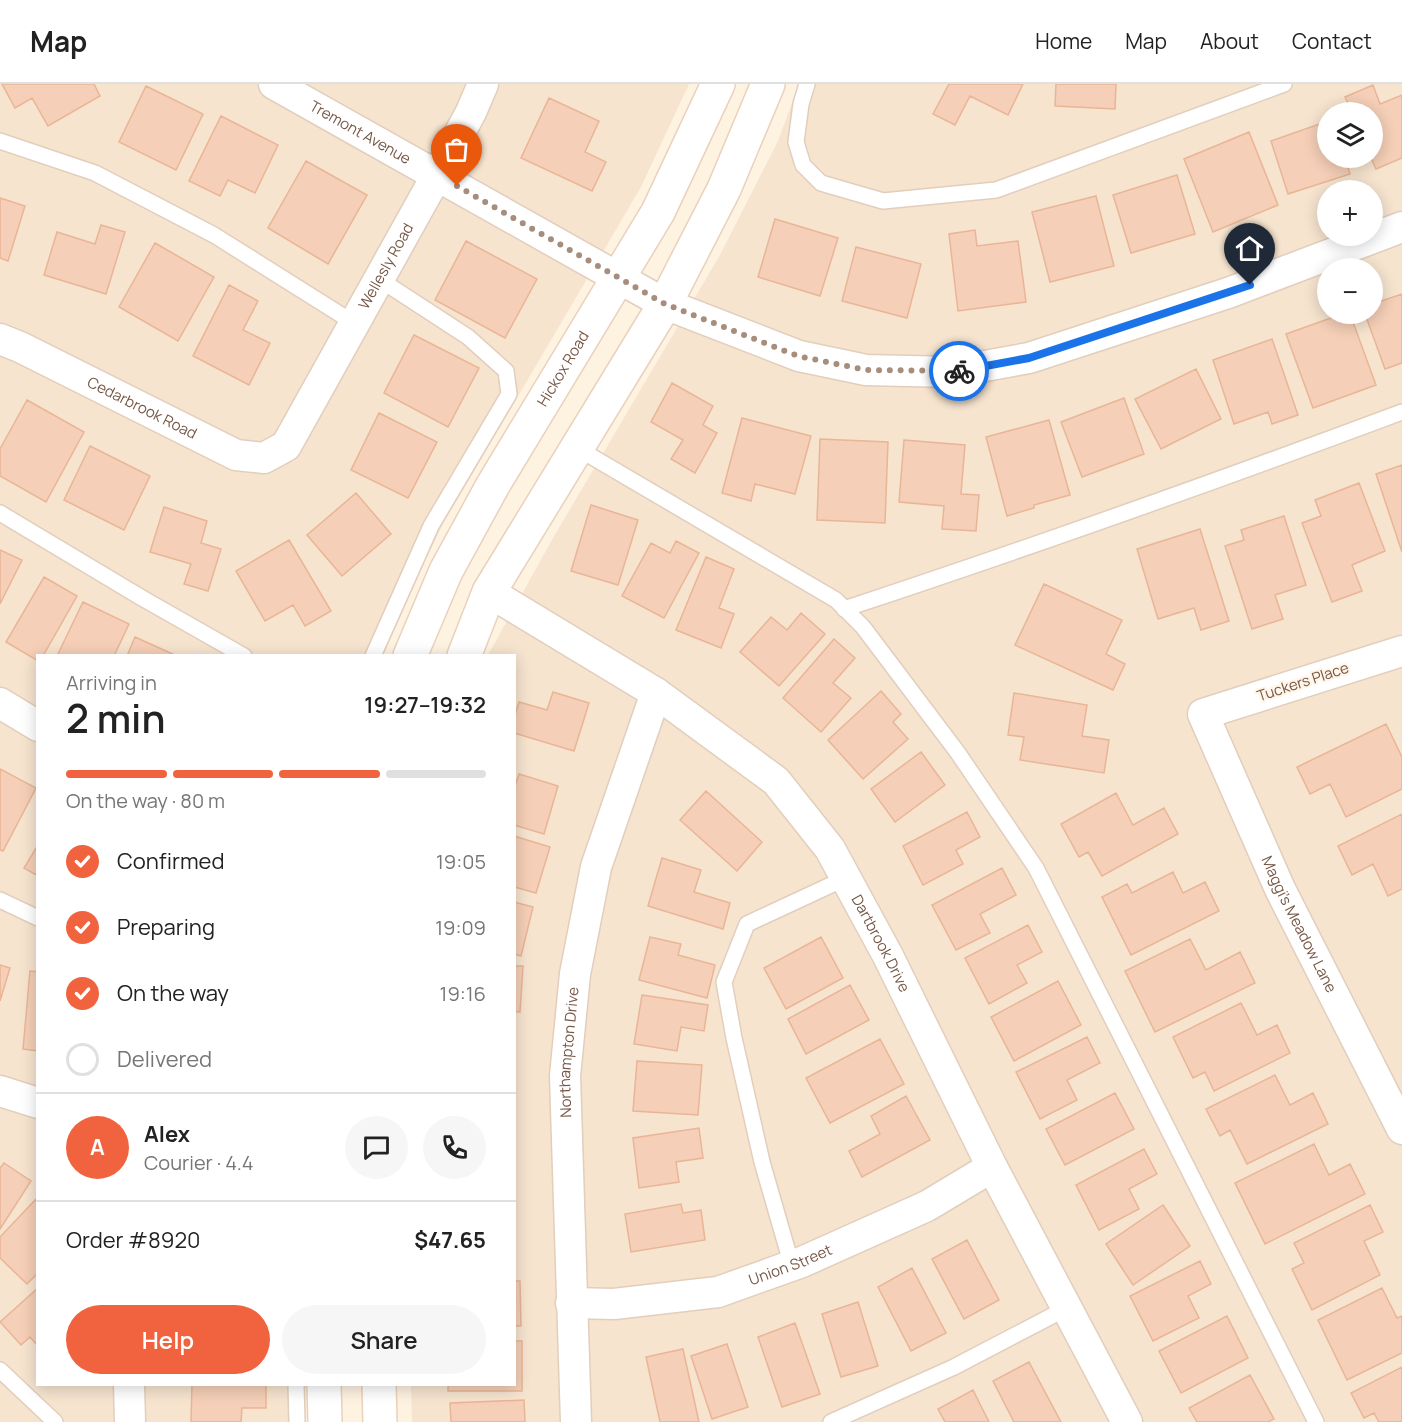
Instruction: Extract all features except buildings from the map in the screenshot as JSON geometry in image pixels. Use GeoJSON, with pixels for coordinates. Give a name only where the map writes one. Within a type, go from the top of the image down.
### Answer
{"type":"FeatureCollection","features":[{"type":"Feature","properties":{"kind":"street","name":"Wellesly Road"},"geometry":{"type":"LineString","coordinates":[[286,447],[437,175],[471,112],[483,84]]}},
{"type":"Feature","properties":{"kind":"street","name":"Hickox Road"},"geometry":{"type":"LineString","coordinates":[[411,654],[446,571],[461,542],[658,212],[718,84]]}},
{"type":"Feature","properties":{"kind":"street"},"geometry":{"type":"LineString","coordinates":[[465,654],[489,592],[665,304],[724,189],[768,84]]}},
{"type":"Feature","properties":{"kind":"street","name":"Tremont Avenue"},"geometry":{"type":"LineString","coordinates":[[282,86],[665,304],[798,356],[866,370],[952,372],[1029,358],[1228,293],[1402,227]]}},
{"type":"Feature","properties":{"kind":"street","name":"Cedarbrook Road"},"geometry":{"type":"LineString","coordinates":[[0,339],[236,455],[264,458],[286,447]]}},
{"type":"Feature","properties":{"kind":"street","name":"Dartbrook Drive"},"geometry":{"type":"LineString","coordinates":[[489,592],[656,693],[776,781],[830,849],[888,956],[992,1167],[1127,1422]]}},
{"type":"Feature","properties":{"kind":"street","name":"Tuckers Place"},"geometry":{"type":"LineString","coordinates":[[1203,714],[1402,651]]}},
{"type":"Feature","properties":{"kind":"street","name":"Northampton Drive"},"geometry":{"type":"LineString","coordinates":[[576,1422],[565,1076],[575,974],[596,867],[656,693]]}},
{"type":"Feature","properties":{"kind":"street"},"geometry":{"type":"LineString","coordinates":[[0,703],[36,725]]}},
{"type":"Feature","properties":{"kind":"street","name":"Maggi's Meadow Lane"},"geometry":{"type":"LineString","coordinates":[[1203,714],[1280,889],[1402,1130]]}},
{"type":"Feature","properties":{"kind":"street"},"geometry":{"type":"LineString","coordinates":[[0,1091],[36,1102]]}},
{"type":"Feature","properties":{"kind":"street","name":"Union Street"},"geometry":{"type":"LineString","coordinates":[[571,1303],[614,1304],[718,1292],[792,1266],[927,1206],[992,1167]]}},
{"type":"Feature","properties":{"kind":"street"},"geometry":{"type":"LineString","coordinates":[[129,1386],[130,1422]]}},
{"type":"Feature","properties":{"kind":"street"},"geometry":{"type":"LineString","coordinates":[[324,1386],[325,1422]]}},
{"type":"Feature","properties":{"kind":"street"},"geometry":{"type":"LineString","coordinates":[[379,1386],[380,1422]]}},
{"type":"Feature","properties":{"kind":"lane"},"geometry":{"type":"LineString","coordinates":[[807,84],[801,104],[796,142],[803,165],[821,183],[883,201],[996,190],[1284,84]]}},
{"type":"Feature","properties":{"kind":"lane"},"geometry":{"type":"LineString","coordinates":[[0,141],[95,173],[115,183],[214,235],[354,323]]}},
{"type":"Feature","properties":{"kind":"lane"},"geometry":{"type":"LineString","coordinates":[[374,654],[431,526],[509,394],[506,371],[468,337],[379,279]]}},
{"type":"Feature","properties":{"kind":"lane"},"geometry":{"type":"LineString","coordinates":[[844,609],[987,562],[1220,480],[1402,412]]}},
{"type":"Feature","properties":{"kind":"lane"},"geometry":{"type":"LineString","coordinates":[[577,448],[836,600],[862,627],[958,753],[1036,868],[1316,1422]]}},
{"type":"Feature","properties":{"kind":"lane"},"geometry":{"type":"LineString","coordinates":[[0,513],[240,654]]}},
{"type":"Feature","properties":{"kind":"lane"},"geometry":{"type":"LineString","coordinates":[[792,1266],[762,1162],[724,982],[747,924],[846,878]]}},
{"type":"Feature","properties":{"kind":"lane"},"geometry":{"type":"LineString","coordinates":[[0,900],[36,917]]}},
{"type":"Feature","properties":{"kind":"lane"},"geometry":{"type":"LineString","coordinates":[[831,1422],[954,1367],[1067,1308]]}},
{"type":"Feature","properties":{"kind":"lane"},"geometry":{"type":"LineString","coordinates":[[0,1370],[56,1422]]}},
{"type":"Feature","properties":{"kind":"lane"},"geometry":{"type":"LineString","coordinates":[[296,1386],[297,1422]]}},
{"type":"Feature","properties":{"kind":"shaded area"},"geometry":{"type":"Polygon","coordinates":[[[0,84],[689,84],[641,187],[443,524],[396,621],[383,654],[36,654],[36,1386],[305,1386],[306,1422],[0,1422],[0,84]]]}},
{"type":"Feature","properties":{"kind":"shaded area"},"geometry":{"type":"Polygon","coordinates":[[[799,84],[1402,84],[1402,1422],[412,1422],[411,1386],[516,1386],[516,654],[489,654],[553,538],[720,255],[778,141],[799,84]]]}},
{"type":"Feature","properties":{"kind":"way so far"},"geometry":{"type":"LineString","coordinates":[[457,186],[665,304],[798,356],[866,370],[959,371]]}},
{"type":"Feature","properties":{"kind":"route"},"geometry":{"type":"LineString","coordinates":[[959,371],[1029,358],[1250,285]]}}]}
